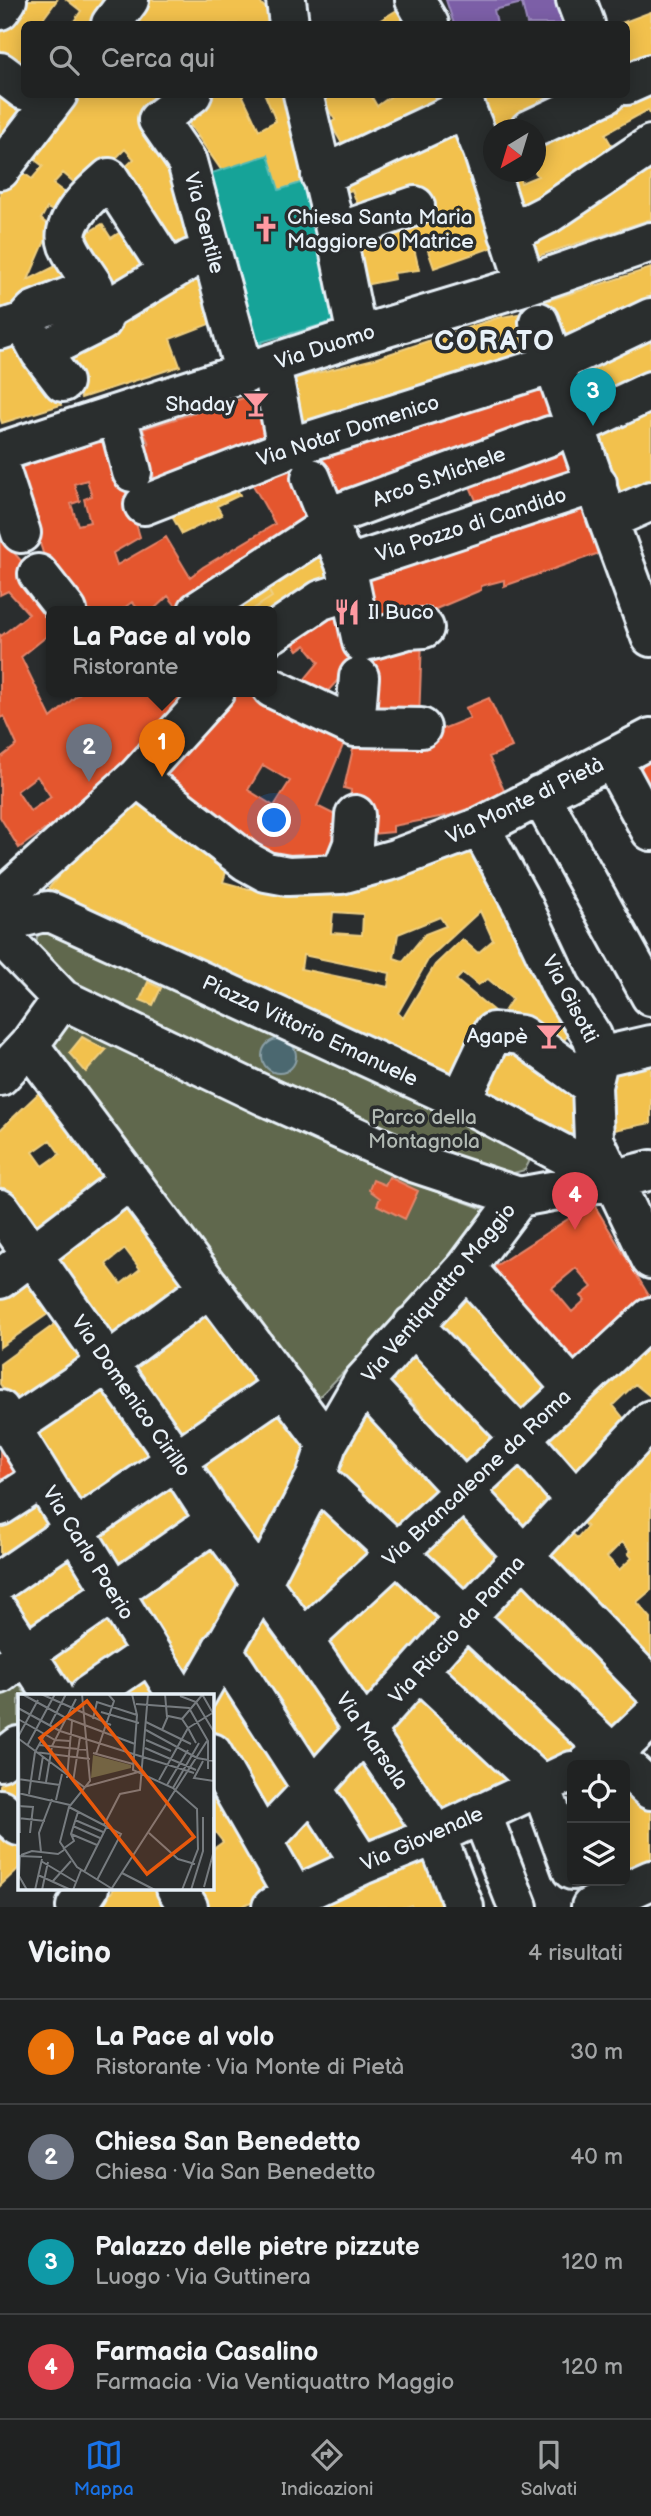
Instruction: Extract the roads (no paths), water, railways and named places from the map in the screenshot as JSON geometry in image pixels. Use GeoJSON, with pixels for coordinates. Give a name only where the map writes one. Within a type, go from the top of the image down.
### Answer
{"type":"FeatureCollection","features":[{"type":"Feature","properties":{"kind":"street"},"geometry":{"type":"LineString","coordinates":[[0,10],[7,0]]}},
{"type":"Feature","properties":{"kind":"street"},"geometry":{"type":"LineString","coordinates":[[113,21],[129,0]]}},
{"type":"Feature","properties":{"kind":"street"},"geometry":{"type":"LineString","coordinates":[[415,0],[427,21]]}},
{"type":"Feature","properties":{"kind":"street"},"geometry":{"type":"LineString","coordinates":[[576,0],[584,21]]}},
{"type":"Feature","properties":{"kind":"street"},"geometry":{"type":"LineString","coordinates":[[0,72],[21,84]]}},
{"type":"Feature","properties":{"kind":"street"},"geometry":{"type":"LineString","coordinates":[[630,83],[651,74]]}},
{"type":"Feature","properties":{"kind":"street"},"geometry":{"type":"LineString","coordinates":[[0,170],[40,98]]}},
{"type":"Feature","properties":{"kind":"street","name":"Via Gentile"},"geometry":{"type":"LineString","coordinates":[[187,98],[158,120],[187,162],[211,248],[258,369],[329,521],[348,578],[361,653],[355,727]]}},
{"type":"Feature","properties":{"kind":"street"},"geometry":{"type":"LineString","coordinates":[[304,98],[357,336]]}},
{"type":"Feature","properties":{"kind":"street"},"geometry":{"type":"LineString","coordinates":[[546,122],[597,98]]}},
{"type":"Feature","properties":{"kind":"street"},"geometry":{"type":"LineString","coordinates":[[321,176],[463,101],[483,139]]}},
{"type":"Feature","properties":{"kind":"street"},"geometry":{"type":"LineString","coordinates":[[509,234],[548,214],[651,145]]}},
{"type":"Feature","properties":{"kind":"street"},"geometry":{"type":"LineString","coordinates":[[46,370],[102,321],[100,299],[68,243],[67,233],[81,203],[109,178],[169,271]]}},
{"type":"Feature","properties":{"kind":"street"},"geometry":{"type":"LineString","coordinates":[[496,182],[509,234],[526,285]]}},
{"type":"Feature","properties":{"kind":"street"},"geometry":{"type":"LineString","coordinates":[[336,233],[415,206]]}},
{"type":"Feature","properties":{"kind":"street","name":"Via Duomo"},"geometry":{"type":"LineString","coordinates":[[0,453],[46,370],[117,415],[357,336],[526,285],[651,242]]}},
{"type":"Feature","properties":{"kind":"street"},"geometry":{"type":"LineString","coordinates":[[100,299],[169,271],[211,248]]}},
{"type":"Feature","properties":{"kind":"street","name":"Via Notar Domenico"},"geometry":{"type":"LineString","coordinates":[[117,415],[138,489],[298,455],[554,364],[651,318]]}},
{"type":"Feature","properties":{"kind":"street"},"geometry":{"type":"LineString","coordinates":[[539,322],[554,364],[566,431],[597,483],[608,520],[647,618]]}},
{"type":"Feature","properties":{"kind":"street","name":"Arco S.Michele"},"geometry":{"type":"LineString","coordinates":[[205,606],[329,521],[566,431],[651,391]]}},
{"type":"Feature","properties":{"kind":"street"},"geometry":{"type":"LineString","coordinates":[[0,469],[21,533]]}},
{"type":"Feature","properties":{"kind":"street","name":"Via Pozzo di Candido"},"geometry":{"type":"LineString","coordinates":[[277,630],[348,578],[597,483]]}},
{"type":"Feature","properties":{"kind":"street"},"geometry":{"type":"LineString","coordinates":[[608,520],[651,501]]}},
{"type":"Feature","properties":{"kind":"street"},"geometry":{"type":"LineString","coordinates":[[38,574],[63,606]]}},
{"type":"Feature","properties":{"kind":"street"},"geometry":{"type":"LineString","coordinates":[[361,653],[369,639],[408,629],[424,628]]}},
{"type":"Feature","properties":{"kind":"street"},"geometry":{"type":"LineString","coordinates":[[277,690],[355,727],[421,728]]}},
{"type":"Feature","properties":{"kind":"street"},"geometry":{"type":"LineString","coordinates":[[0,900],[137,776],[209,697]]}},
{"type":"Feature","properties":{"kind":"street","name":"Via Monte di Pietà"},"geometry":{"type":"LineString","coordinates":[[137,776],[246,861],[267,872],[288,876],[341,874],[396,859],[481,827],[651,738]]}},
{"type":"Feature","properties":{"kind":"street"},"geometry":{"type":"LineString","coordinates":[[612,759],[651,831]]}},
{"type":"Feature","properties":{"kind":"street"},"geometry":{"type":"LineString","coordinates":[[540,795],[651,996]]}},
{"type":"Feature","properties":{"kind":"street"},"geometry":{"type":"LineString","coordinates":[[341,874],[353,844],[355,815]]}},
{"type":"Feature","properties":{"kind":"street","name":"Via Gisotti"},"geometry":{"type":"LineString","coordinates":[[481,827],[561,986],[592,1036],[596,1071],[594,1140],[651,1259]]}},
{"type":"Feature","properties":{"kind":"street","name":"Piazza Vittorio Emanuele"},"geometry":{"type":"LineString","coordinates":[[519,1197],[413,1163],[62,999],[12,947],[0,922],[48,911],[461,1100],[612,1180]]}},
{"type":"Feature","properties":{"kind":"street"},"geometry":{"type":"LineString","coordinates":[[0,1076],[29,1045],[62,999]]}},
{"type":"Feature","properties":{"kind":"street"},"geometry":{"type":"LineString","coordinates":[[461,1100],[493,1032],[521,1035],[596,1071],[651,1045]]}},
{"type":"Feature","properties":{"kind":"street"},"geometry":{"type":"LineString","coordinates":[[29,1045],[284,1385],[321,1460],[397,1552],[609,1760]]}},
{"type":"Feature","properties":{"kind":"street","name":"Via Ventiquattro Maggio"},"geometry":{"type":"LineString","coordinates":[[198,1694],[261,1584],[363,1381],[466,1268],[519,1197],[651,1170]]}},
{"type":"Feature","properties":{"kind":"street"},"geometry":{"type":"LineString","coordinates":[[0,1279],[130,1180]]}},
{"type":"Feature","properties":{"kind":"street","name":"Via Domenico Cirillo"},"geometry":{"type":"LineString","coordinates":[[0,1209],[261,1584]]}},
{"type":"Feature","properties":{"kind":"street"},"geometry":{"type":"LineString","coordinates":[[466,1268],[572,1388]]}},
{"type":"Feature","properties":{"kind":"street"},"geometry":{"type":"LineString","coordinates":[[5,1419],[108,1363],[210,1287]]}},
{"type":"Feature","properties":{"kind":"street","name":"Via Brancaleone da Roma"},"geometry":{"type":"LineString","coordinates":[[303,1640],[651,1317]]}},
{"type":"Feature","properties":{"kind":"street"},"geometry":{"type":"LineString","coordinates":[[413,1325],[521,1438],[575,1500]]}},
{"type":"Feature","properties":{"kind":"street"},"geometry":{"type":"LineString","coordinates":[[363,1381],[524,1556],[651,1687]]}},
{"type":"Feature","properties":{"kind":"street"},"geometry":{"type":"LineString","coordinates":[[0,1581],[284,1385]]}},
{"type":"Feature","properties":{"kind":"street","name":"Via Carlo Poerio"},"geometry":{"type":"LineString","coordinates":[[5,1419],[176,1694]]}},
{"type":"Feature","properties":{"kind":"street","name":"Via Riccio da Parma"},"geometry":{"type":"LineString","coordinates":[[263,1842],[466,1617],[651,1420]]}},
{"type":"Feature","properties":{"kind":"street"},"geometry":{"type":"LineString","coordinates":[[0,1506],[42,1479]]}},
{"type":"Feature","properties":{"kind":"street"},"geometry":{"type":"LineString","coordinates":[[13,1664],[216,1521]]}},
{"type":"Feature","properties":{"kind":"street","name":"Via Marsala"},"geometry":{"type":"LineString","coordinates":[[261,1584],[303,1640],[436,1835],[464,1907]]}},
{"type":"Feature","properties":{"kind":"street"},"geometry":{"type":"LineString","coordinates":[[0,1614],[13,1664],[51,1694]]}},
{"type":"Feature","properties":{"kind":"street"},"geometry":{"type":"LineString","coordinates":[[222,1649],[362,1865]]}},
{"type":"Feature","properties":{"kind":"street"},"geometry":{"type":"LineString","coordinates":[[90,1694],[150,1653]]}},
{"type":"Feature","properties":{"kind":"street"},"geometry":{"type":"LineString","coordinates":[[419,1671],[556,1777],[567,1841]]}},
{"type":"Feature","properties":{"kind":"street"},"geometry":{"type":"LineString","coordinates":[[615,1760],[651,1718]]}},
{"type":"Feature","properties":{"kind":"street"},"geometry":{"type":"LineString","coordinates":[[0,1761],[18,1747]]}},
{"type":"Feature","properties":{"kind":"street"},"geometry":{"type":"LineString","coordinates":[[214,1756],[263,1842],[289,1904]]}},
{"type":"Feature","properties":{"kind":"street"},"geometry":{"type":"LineString","coordinates":[[630,1775],[651,1790]]}},
{"type":"Feature","properties":{"kind":"street","name":"Via Giovenale"},"geometry":{"type":"LineString","coordinates":[[289,1904],[362,1865],[436,1835],[556,1777]]}},
{"type":"Feature","properties":{"kind":"street"},"geometry":{"type":"LineString","coordinates":[[0,1809],[18,1825]]}},
{"type":"Feature","properties":{"kind":"street"},"geometry":{"type":"LineString","coordinates":[[481,1813],[517,1907]]}},
{"type":"Feature","properties":{"kind":"street"},"geometry":{"type":"LineString","coordinates":[[578,1886],[588,1907],[651,1880]]}},
{"type":"Feature","properties":{"kind":"street"},"geometry":{"type":"LineString","coordinates":[[76,1907],[88,1890]]}},
{"type":"Feature","properties":{"kind":"street"},"geometry":{"type":"LineString","coordinates":[[177,1890],[188,1907]]}},
{"type":"Feature","properties":{"kind":"water"},"geometry":{"type":"Polygon","coordinates":[[[279,1039],[291,1044],[296,1056],[291,1068],[279,1073],[267,1068],[262,1056],[267,1044],[279,1039]]]}},
{"type":"Feature","properties":{"kind":"place","name":"Chiesa Santa Maria Maggiore o Matrice"},"geometry":{"type":"Point","coordinates":[266,229]}},
{"type":"Feature","properties":{"kind":"place","name":"Shaday"},"geometry":{"type":"Point","coordinates":[256,404]}},
{"type":"Feature","properties":{"kind":"place","name":"Palazzo delle pietre pizzute"},"geometry":{"type":"Point","coordinates":[593,426]}},
{"type":"Feature","properties":{"kind":"place","name":"Il Buco"},"geometry":{"type":"Point","coordinates":[347,612]}},
{"type":"Feature","properties":{"kind":"place","name":"La Pace al volo"},"geometry":{"type":"Point","coordinates":[162,777]}},
{"type":"Feature","properties":{"kind":"place","name":"Chiesa San Benedetto"},"geometry":{"type":"Point","coordinates":[89,782]}},
{"type":"Feature","properties":{"kind":"place","name":"Agapè"},"geometry":{"type":"Point","coordinates":[549,1036]}},
{"type":"Feature","properties":{"kind":"place","name":"Farmacia Casalino"},"geometry":{"type":"Point","coordinates":[575,1230]}},
{"type":"Feature","properties":{"kind":"district","name":"CORATO"},"geometry":{"type":"Point","coordinates":[495,341]}},
{"type":"Feature","properties":{"kind":"park label","name":"Parco della Montagnola"},"geometry":{"type":"Point","coordinates":[424,1129]}}]}
